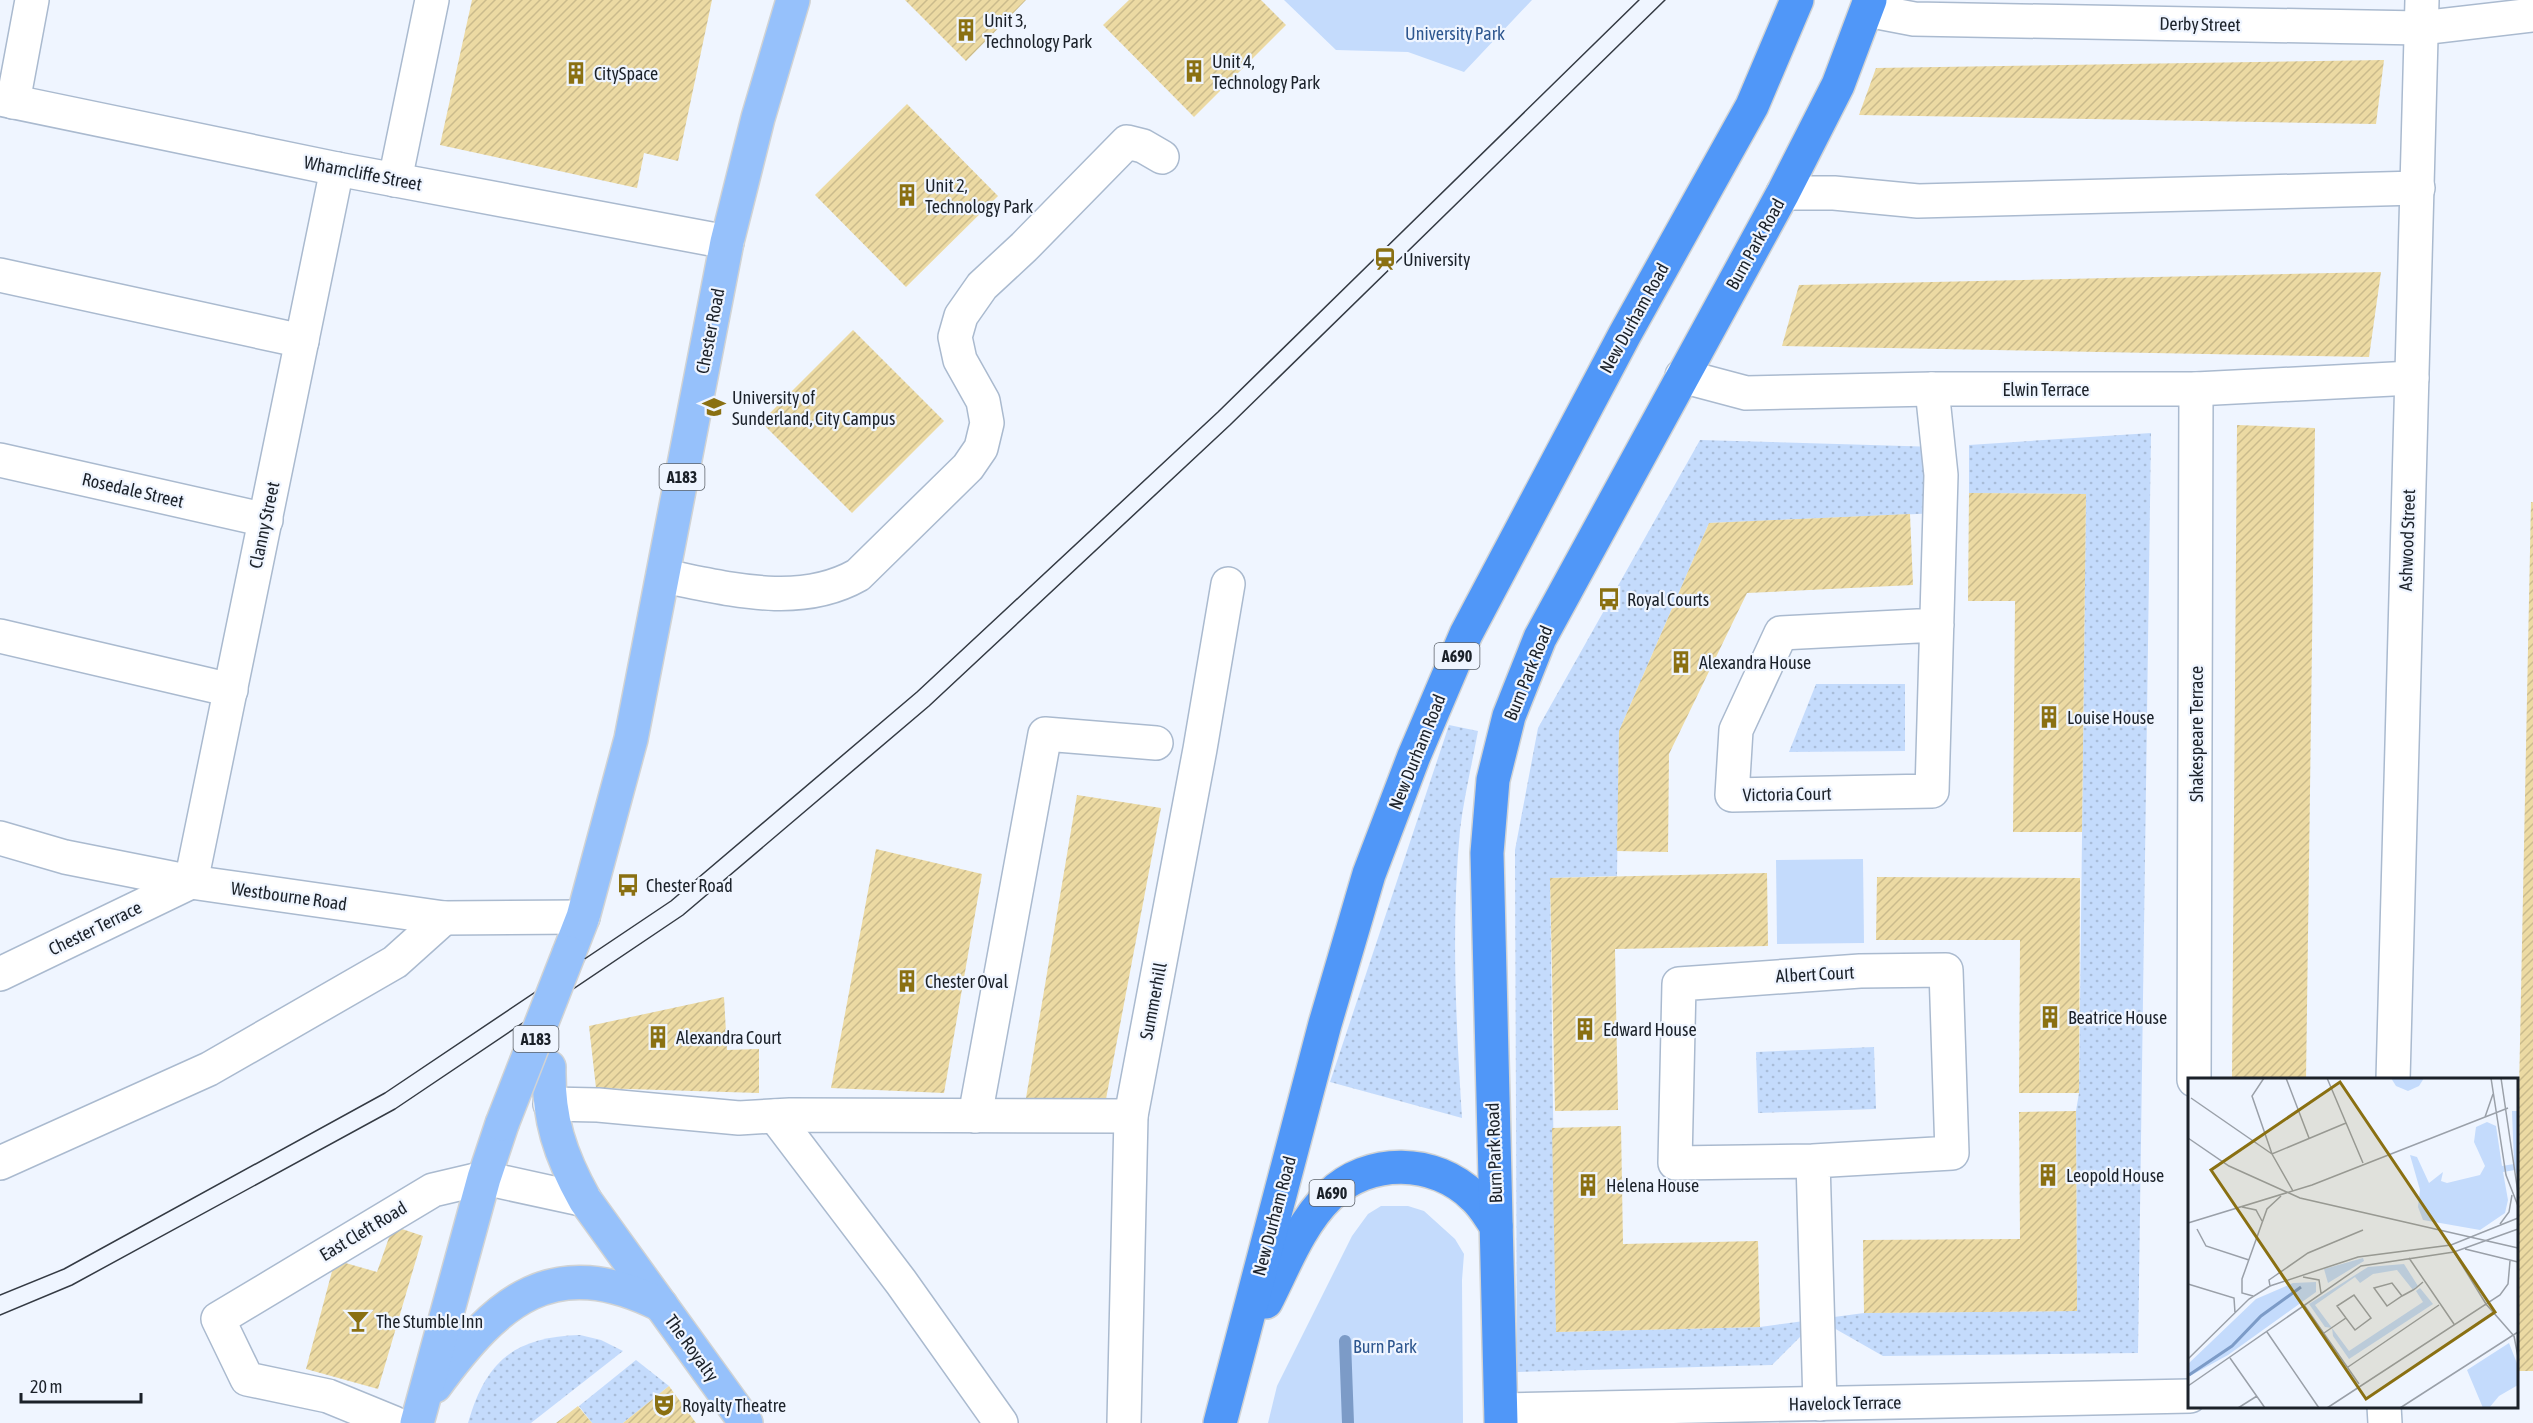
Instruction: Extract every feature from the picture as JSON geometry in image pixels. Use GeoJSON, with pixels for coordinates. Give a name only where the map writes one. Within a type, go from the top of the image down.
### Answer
{"type":"FeatureCollection","features":[{"type":"Feature","properties":{"kind":"highway","name":"New Durham Road"},"geometry":{"type":"LineString","coordinates":[[1220,1423],[1325,1024],[1369,874],[1414,756],[1466,634],[1625,334],[1752,106],[1797,0]]}},
{"type":"Feature","properties":{"kind":"highway","name":"Burn Park Road"},"geometry":{"type":"LineString","coordinates":[[1501,1417],[1487,853],[1493,780],[1509,716],[1540,638],[1783,193],[1838,85],[1868,5]]}},
{"type":"Feature","properties":{"kind":"highway","name":"A690"},"geometry":{"type":"LineString","coordinates":[[1236,1360],[1302,1232],[1322,1203],[1346,1182],[1365,1173],[1386,1168],[1408,1167],[1432,1171],[1454,1181],[1474,1196],[1496,1226]]}},
{"type":"Feature","properties":{"kind":"main road","name":"Chester Road"},"geometry":{"type":"LineString","coordinates":[[420,1413],[484,1178],[502,1124],[583,917],[631,739],[727,242],[758,118],[793,0]]}},
{"type":"Feature","properties":{"kind":"main road"},"geometry":{"type":"LineString","coordinates":[[569,954],[549,1067],[550,1104],[556,1137],[568,1170],[585,1200],[662,1305]]}},
{"type":"Feature","properties":{"kind":"main road","name":"The Royalty"},"geometry":{"type":"LineString","coordinates":[[420,1413],[458,1354],[491,1318],[512,1302],[534,1292],[558,1283],[585,1282],[629,1290],[662,1305],[746,1423]]}},
{"type":"Feature","properties":{"kind":"street"},"geometry":{"type":"LineString","coordinates":[[7,100],[32,0]]}},
{"type":"Feature","properties":{"kind":"street"},"geometry":{"type":"LineString","coordinates":[[395,180],[432,0]]}},
{"type":"Feature","properties":{"kind":"street","name":"Derby Street"},"geometry":{"type":"LineString","coordinates":[[1868,5],[1914,19],[2533,15]]}},
{"type":"Feature","properties":{"kind":"street","name":"Ashwood Street"},"geometry":{"type":"LineString","coordinates":[[2392,1078],[2421,14]]}},
{"type":"Feature","properties":{"kind":"street","name":"Wharncliffe Street"},"geometry":{"type":"LineString","coordinates":[[7,100],[337,169],[727,242]]}},
{"type":"Feature","properties":{"kind":"street"},"geometry":{"type":"LineString","coordinates":[[663,576],[759,593],[786,594],[841,584],[858,575],[968,467],[981,448],[987,423],[983,401],[960,360],[955,337],[962,316],[982,286],[1024,247],[1127,142],[1143,146],[1162,157]]}},
{"type":"Feature","properties":{"kind":"street","name":"Clanny Street"},"geometry":{"type":"LineString","coordinates":[[191,882],[337,169]]}},
{"type":"Feature","properties":{"kind":"street"},"geometry":{"type":"LineString","coordinates":[[1783,193],[1834,193],[1918,201],[2418,188]]}},
{"type":"Feature","properties":{"kind":"street"},"geometry":{"type":"LineString","coordinates":[[0,275],[302,341]]}},
{"type":"Feature","properties":{"kind":"street","name":"Elwin Terrace"},"geometry":{"type":"LineString","coordinates":[[1682,376],[1746,393],[1932,389],[2196,389],[2412,378]]}},
{"type":"Feature","properties":{"kind":"street","name":"Victoria Court"},"geometry":{"type":"LineString","coordinates":[[1932,389],[1941,475],[1937,625],[1932,791],[1732,795],[1736,730],[1781,633],[1937,625]]}},
{"type":"Feature","properties":{"kind":"street","name":"Shakespeare Terrace"},"geometry":{"type":"LineString","coordinates":[[2194,1078],[2196,389]]}},
{"type":"Feature","properties":{"kind":"street","name":"Rosedale Street"},"geometry":{"type":"LineString","coordinates":[[0,460],[266,520]]}},
{"type":"Feature","properties":{"kind":"street","name":"Summerhill"},"geometry":{"type":"LineString","coordinates":[[1124,1423],[1131,1116],[1200,749],[1228,584]]}},
{"type":"Feature","properties":{"kind":"street"},"geometry":{"type":"LineString","coordinates":[[0,636],[231,690]]}},
{"type":"Feature","properties":{"kind":"street"},"geometry":{"type":"LineString","coordinates":[[975,1116],[1045,734],[1156,743]]}},
{"type":"Feature","properties":{"kind":"street","name":"Westbourne Road"},"geometry":{"type":"LineString","coordinates":[[0,838],[65,857],[191,882],[444,918],[583,917]]}},
{"type":"Feature","properties":{"kind":"street","name":"Chester Terrace"},"geometry":{"type":"LineString","coordinates":[[0,974],[191,882]]}},
{"type":"Feature","properties":{"kind":"street"},"geometry":{"type":"LineString","coordinates":[[0,1162],[209,1068],[394,962],[444,918]]}},
{"type":"Feature","properties":{"kind":"street","name":"Albert Court"},"geometry":{"type":"LineString","coordinates":[[1946,970],[1952,1154],[1813,1161],[1675,1163],[1679,984],[1850,972],[1946,970]]}},
{"type":"Feature","properties":{"kind":"street"},"geometry":{"type":"LineString","coordinates":[[550,1104],[598,1105],[739,1118],[775,1116],[1131,1116]]}},
{"type":"Feature","properties":{"kind":"street"},"geometry":{"type":"LineString","coordinates":[[775,1116],[901,1281],[1001,1423]]}},
{"type":"Feature","properties":{"kind":"street"},"geometry":{"type":"LineString","coordinates":[[1813,1161],[1820,1404]]}},
{"type":"Feature","properties":{"kind":"street","name":"East Cleft Road"},"geometry":{"type":"LineString","coordinates":[[394,1423],[328,1396],[248,1379],[218,1319],[433,1190],[484,1178],[585,1200]]}},
{"type":"Feature","properties":{"kind":"street","name":"Havelock Terrace"},"geometry":{"type":"LineString","coordinates":[[1501,1417],[1820,1404],[2188,1396]]}},
{"type":"Feature","properties":{"kind":"street"},"geometry":{"type":"LineString","coordinates":[[2384,1408],[2385,1423]]}},
{"type":"Feature","properties":{"kind":"green space","name":"University Park"},"geometry":{"type":"Polygon","coordinates":[[[1284,0],[1532,0],[1464,72],[1408,52],[1336,50],[1284,0]]]}},
{"type":"Feature","properties":{"kind":"green space"},"geometry":{"type":"Polygon","coordinates":[[[2151,433],[2138,1353],[1883,1356],[1818,1319],[1864,1313],[2077,1311],[2076,1111],[2079,1093],[2086,494],[1969,493],[1969,445],[2151,433]]]}},
{"type":"Feature","properties":{"kind":"green space"},"geometry":{"type":"Polygon","coordinates":[[[1700,440],[1938,447],[1940,513],[1709,523],[1619,731],[1617,876],[1550,878],[1556,1332],[1760,1327],[1818,1319],[1772,1365],[1517,1372],[1515,850],[1538,728],[1700,440]]]}},
{"type":"Feature","properties":{"kind":"green space"},"geometry":{"type":"Polygon","coordinates":[[[1816,684],[1905,684],[1905,751],[1789,752],[1816,684]]]}},
{"type":"Feature","properties":{"kind":"green space"},"geometry":{"type":"Polygon","coordinates":[[[1449,725],[1478,731],[1460,830],[1457,866],[1456,1010],[1462,1118],[1330,1082],[1449,725]]]}},
{"type":"Feature","properties":{"kind":"green space"},"geometry":{"type":"Polygon","coordinates":[[[1863,859],[1864,943],[1777,944],[1776,860],[1863,859]]]}},
{"type":"Feature","properties":{"kind":"green space"},"geometry":{"type":"Polygon","coordinates":[[[1874,1047],[1876,1109],[1758,1113],[1756,1052],[1874,1047]]]}},
{"type":"Feature","properties":{"kind":"green space","name":"Burn Park"},"geometry":{"type":"Polygon","coordinates":[[[1381,1206],[1408,1206],[1424,1211],[1455,1239],[1464,1254],[1462,1280],[1463,1423],[1268,1423],[1277,1386],[1352,1236],[1368,1214],[1381,1206]]]}},
{"type":"Feature","properties":{"kind":"green space"},"geometry":{"type":"Polygon","coordinates":[[[580,1335],[601,1340],[623,1351],[531,1423],[468,1423],[484,1383],[506,1356],[538,1341],[580,1335]]]}},
{"type":"Feature","properties":{"kind":"green space"},"geometry":{"type":"Polygon","coordinates":[[[636,1360],[669,1386],[623,1423],[592,1423],[579,1406],[636,1360]]]}},
{"type":"Feature","properties":{"kind":"building","name":"CitySpace"},"geometry":{"type":"Polygon","coordinates":[[[472,0],[712,0],[678,161],[644,153],[637,188],[440,145],[472,0]]]}},
{"type":"Feature","properties":{"kind":"building","name":"Unit 3, Technology Park"},"geometry":{"type":"Polygon","coordinates":[[[905,0],[1026,0],[966,61],[905,0]]]}},
{"type":"Feature","properties":{"kind":"building","name":"Unit 4, Technology Park"},"geometry":{"type":"Polygon","coordinates":[[[1129,0],[1261,0],[1286,25],[1194,117],[1103,25],[1129,0]]]}},
{"type":"Feature","properties":{"kind":"building"},"geometry":{"type":"Polygon","coordinates":[[[2384,60],[2376,124],[1859,115],[1876,68],[2384,60]]]}},
{"type":"Feature","properties":{"kind":"building","name":"Unit 2, Technology Park"},"geometry":{"type":"Polygon","coordinates":[[[907,104],[998,196],[906,287],[815,195],[907,104]]]}},
{"type":"Feature","properties":{"kind":"building"},"geometry":{"type":"Polygon","coordinates":[[[2381,272],[2369,357],[1782,346],[1799,285],[2381,272]]]}},
{"type":"Feature","properties":{"kind":"building"},"geometry":{"type":"Polygon","coordinates":[[[853,330],[944,421],[852,513],[761,422],[853,330]]]}},
{"type":"Feature","properties":{"kind":"building"},"geometry":{"type":"Polygon","coordinates":[[[2237,425],[2315,428],[2306,1078],[2232,1078],[2237,425]]]}},
{"type":"Feature","properties":{"kind":"building","name":"Louise House"},"geometry":{"type":"Polygon","coordinates":[[[1969,493],[2086,494],[2082,832],[2013,832],[2015,601],[1968,601],[1969,493]]]}},
{"type":"Feature","properties":{"kind":"building"},"geometry":{"type":"Polygon","coordinates":[[[2531,502],[2533,502],[2533,1371],[2518,1371],[2518,1141],[2531,502]]]}},
{"type":"Feature","properties":{"kind":"building","name":"Alexandra House"},"geometry":{"type":"Polygon","coordinates":[[[1910,514],[1913,585],[1747,593],[1669,754],[1668,852],[1617,851],[1619,731],[1709,523],[1910,514]]]}},
{"type":"Feature","properties":{"kind":"building"},"geometry":{"type":"Polygon","coordinates":[[[1077,795],[1161,808],[1106,1099],[1026,1098],[1077,795]]]}},
{"type":"Feature","properties":{"kind":"building","name":"Chester Oval"},"geometry":{"type":"Polygon","coordinates":[[[876,849],[982,874],[944,1093],[831,1088],[876,849]]]}},
{"type":"Feature","properties":{"kind":"building","name":"Edward House"},"geometry":{"type":"Polygon","coordinates":[[[1767,873],[1768,946],[1615,949],[1618,1110],[1555,1111],[1550,878],[1767,873]]]}},
{"type":"Feature","properties":{"kind":"building","name":"Beatrice House"},"geometry":{"type":"Polygon","coordinates":[[[1877,877],[2080,878],[2079,1093],[2019,1093],[2020,940],[1876,940],[1877,877]]]}},
{"type":"Feature","properties":{"kind":"building","name":"Alexandra Court"},"geometry":{"type":"Polygon","coordinates":[[[724,997],[727,1050],[759,1049],[759,1093],[596,1088],[589,1026],[724,997]]]}},
{"type":"Feature","properties":{"kind":"building","name":"Leopold House"},"geometry":{"type":"Polygon","coordinates":[[[2076,1111],[2077,1311],[1864,1313],[1863,1240],[2020,1239],[2019,1112],[2076,1111]]]}},
{"type":"Feature","properties":{"kind":"building","name":"Helena House"},"geometry":{"type":"Polygon","coordinates":[[[1621,1126],[1623,1244],[1758,1241],[1760,1327],[1556,1332],[1552,1128],[1621,1126]]]}},
{"type":"Feature","properties":{"kind":"building","name":"The Stumble Inn"},"geometry":{"type":"Polygon","coordinates":[[[393,1226],[423,1236],[378,1389],[306,1369],[335,1260],[377,1272],[393,1226]]]}},
{"type":"Feature","properties":{"kind":"building","name":"Royalty Theatre"},"geometry":{"type":"Polygon","coordinates":[[[669,1386],[696,1423],[623,1423],[669,1386]]]}},
{"type":"Feature","properties":{"kind":"building"},"geometry":{"type":"Polygon","coordinates":[[[578,1406],[592,1423],[556,1423],[578,1406]]]}},
{"type":"Feature","properties":{"kind":"waterway"},"geometry":{"type":"LineString","coordinates":[[1345,1341],[1348,1423]]}},
{"type":"Feature","properties":{"kind":"tram line"},"geometry":{"type":"LineString","coordinates":[[0,1295],[64,1269],[385,1093],[671,901],[917,692],[1218,412],[1639,0]]}},
{"type":"Feature","properties":{"kind":"tram line"},"geometry":{"type":"LineString","coordinates":[[0,1315],[72,1285],[395,1109],[683,915],[929,706],[1230,425],[1665,0]]}},
{"type":"Feature","properties":{"kind":"place","name":"Unit 3, Technology Park"},"geometry":{"type":"Point","coordinates":[966,30]}},
{"type":"Feature","properties":{"kind":"place","name":"Unit 4, Technology Park"},"geometry":{"type":"Point","coordinates":[1194,71]}},
{"type":"Feature","properties":{"kind":"place","name":"CitySpace"},"geometry":{"type":"Point","coordinates":[576,73]}},
{"type":"Feature","properties":{"kind":"place","name":"Unit 2, Technology Park"},"geometry":{"type":"Point","coordinates":[907,195]}},
{"type":"Feature","properties":{"kind":"place","name":"University"},"geometry":{"type":"Point","coordinates":[1385,259]}},
{"type":"Feature","properties":{"kind":"place","name":"University of Sunderland, City Campus"},"geometry":{"type":"Point","coordinates":[714,407]}},
{"type":"Feature","properties":{"kind":"place","name":"Royal Courts"},"geometry":{"type":"Point","coordinates":[1609,599]}},
{"type":"Feature","properties":{"kind":"place","name":"Alexandra House"},"geometry":{"type":"Point","coordinates":[1681,662]}},
{"type":"Feature","properties":{"kind":"place","name":"Louise House"},"geometry":{"type":"Point","coordinates":[2049,717]}},
{"type":"Feature","properties":{"kind":"place","name":"Chester Road"},"geometry":{"type":"Point","coordinates":[628,885]}},
{"type":"Feature","properties":{"kind":"place","name":"Chester Oval"},"geometry":{"type":"Point","coordinates":[907,981]}},
{"type":"Feature","properties":{"kind":"place","name":"Beatrice House"},"geometry":{"type":"Point","coordinates":[2050,1017]}},
{"type":"Feature","properties":{"kind":"place","name":"Edward House"},"geometry":{"type":"Point","coordinates":[1585,1029]}},
{"type":"Feature","properties":{"kind":"place","name":"Alexandra Court"},"geometry":{"type":"Point","coordinates":[658,1037]}},
{"type":"Feature","properties":{"kind":"place","name":"Leopold House"},"geometry":{"type":"Point","coordinates":[2048,1175]}},
{"type":"Feature","properties":{"kind":"place","name":"Helena House"},"geometry":{"type":"Point","coordinates":[1588,1185]}},
{"type":"Feature","properties":{"kind":"place","name":"The Stumble Inn"},"geometry":{"type":"Point","coordinates":[358,1321]}},
{"type":"Feature","properties":{"kind":"place","name":"Royalty Theatre"},"geometry":{"type":"Point","coordinates":[664,1405]}}]}
